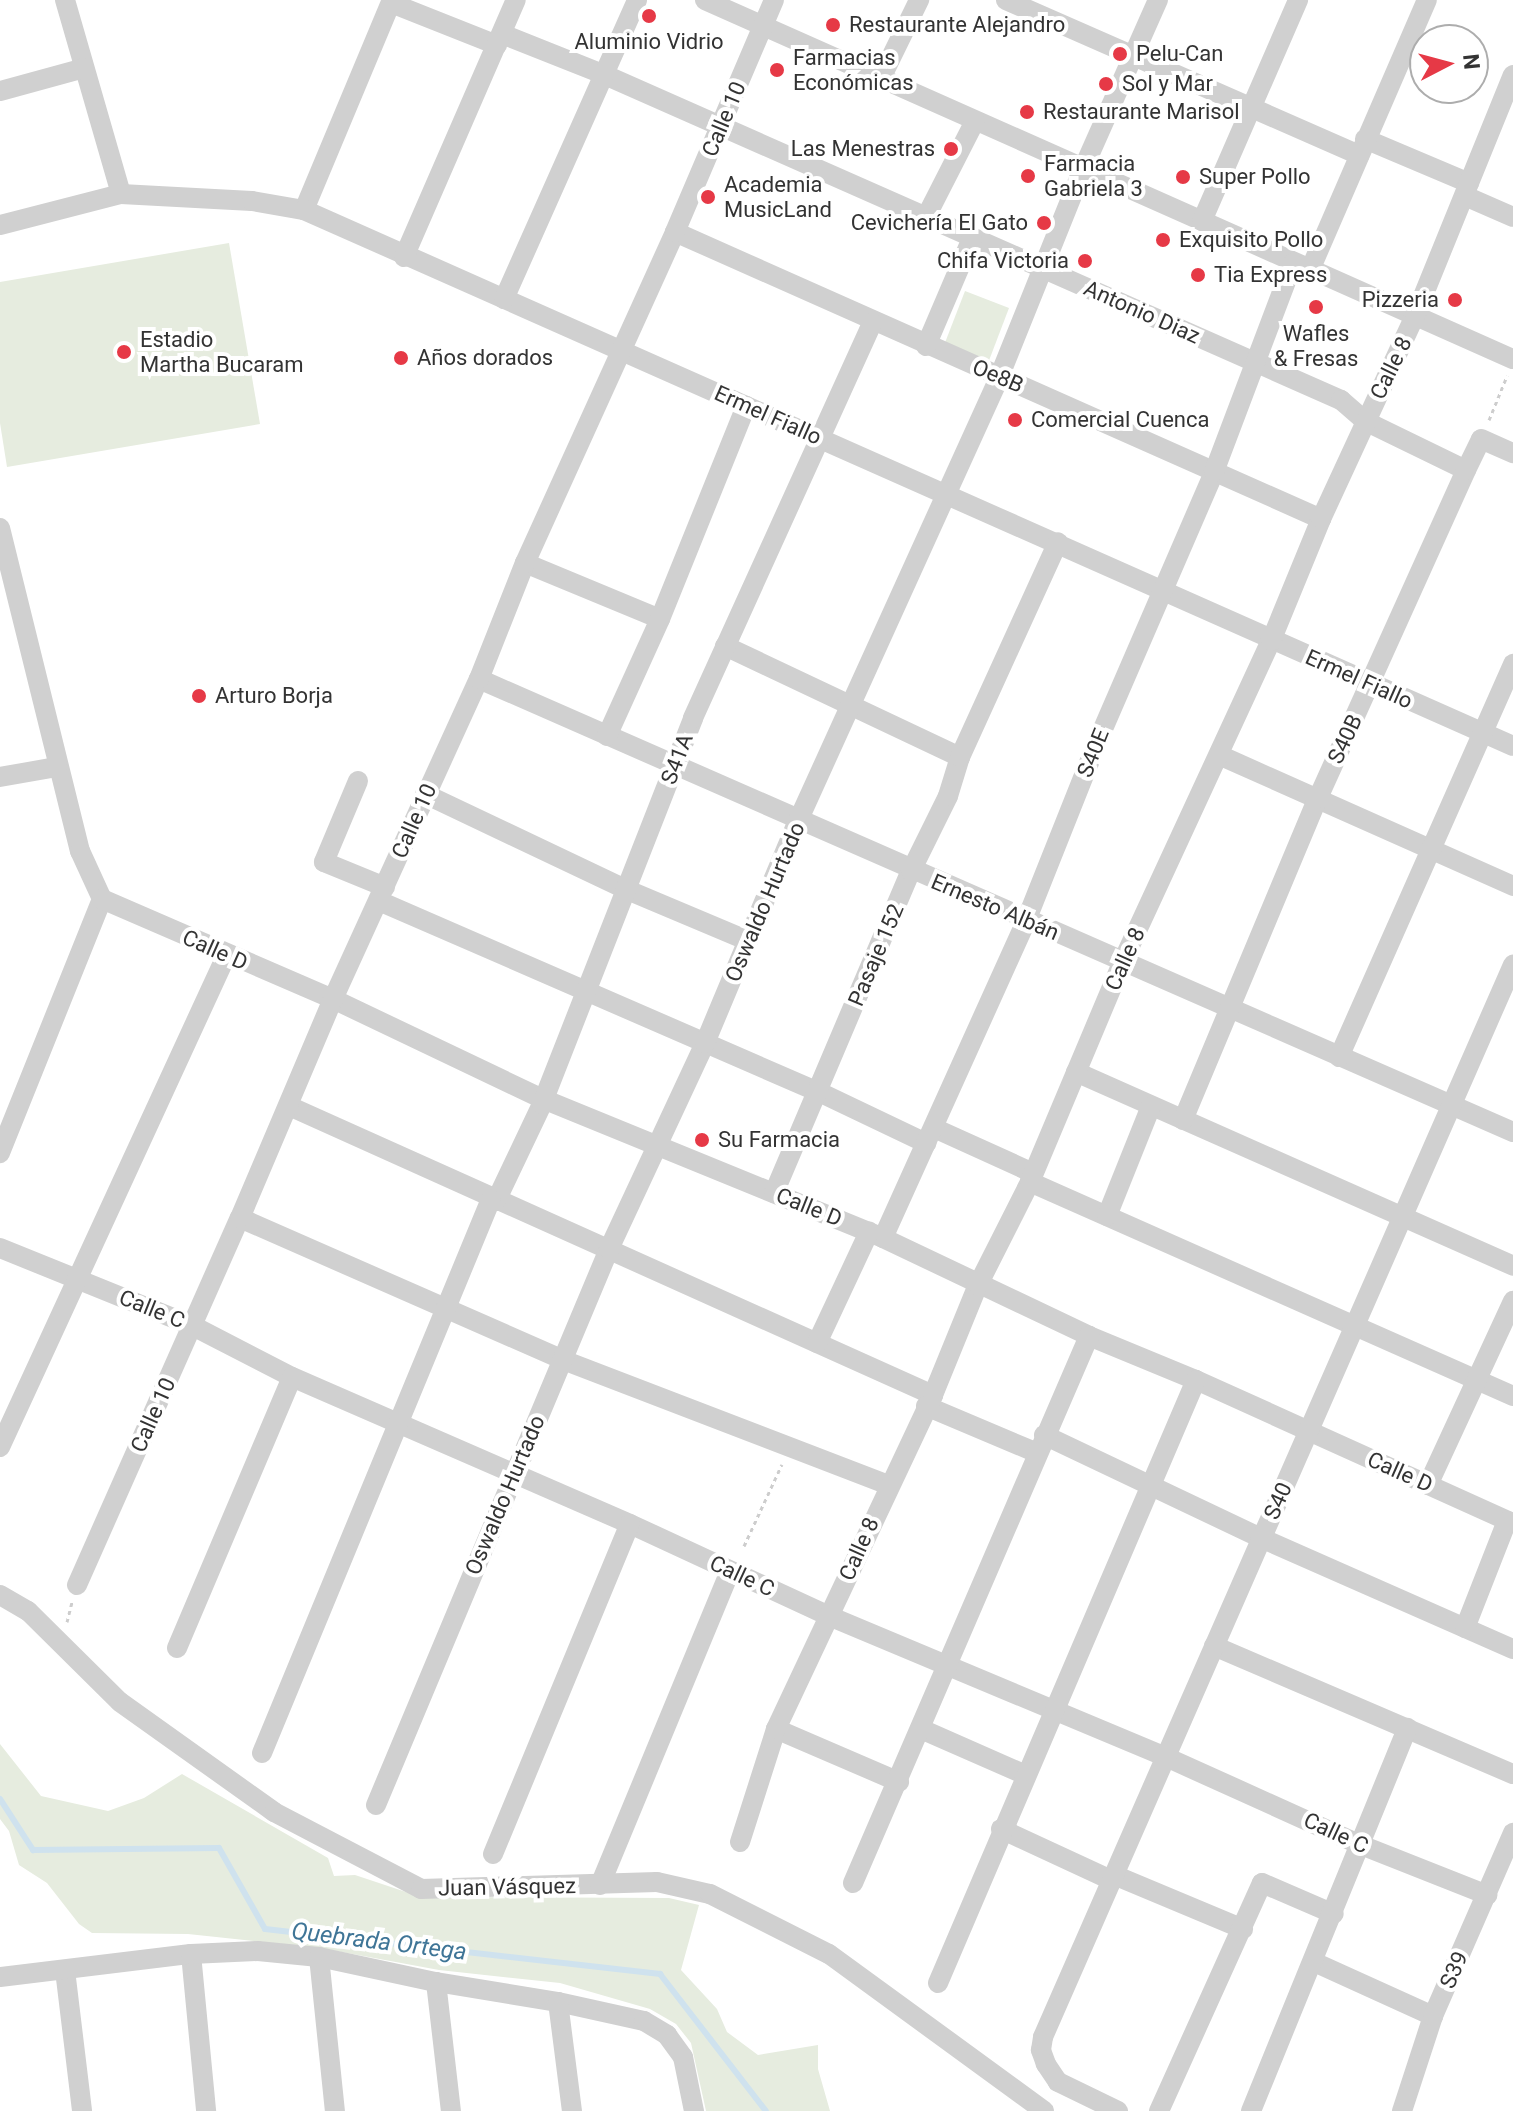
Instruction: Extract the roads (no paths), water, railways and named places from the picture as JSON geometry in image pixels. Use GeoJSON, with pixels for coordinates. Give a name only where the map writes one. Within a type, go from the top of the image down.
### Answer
{"type":"FeatureCollection","features":[{"type":"Feature","properties":{"kind":"street"},"geometry":{"type":"LineString","coordinates":[[65,0],[121,194]]}},
{"type":"Feature","properties":{"kind":"street"},"geometry":{"type":"LineString","coordinates":[[404,257],[516,0]]}},
{"type":"Feature","properties":{"kind":"street"},"geometry":{"type":"LineString","coordinates":[[504,299],[637,0]]}},
{"type":"Feature","properties":{"kind":"street"},"geometry":{"type":"LineString","coordinates":[[705,0],[882,76],[975,121],[1415,316],[1510,366]]}},
{"type":"Feature","properties":{"kind":"street","name":"Calle 10"},"geometry":{"type":"LineString","coordinates":[[77,1585],[193,1326],[333,999],[479,679],[525,563],[675,232],[774,0]]}},
{"type":"Feature","properties":{"kind":"street"},"geometry":{"type":"LineString","coordinates":[[882,76],[919,0]]}},
{"type":"Feature","properties":{"kind":"street"},"geometry":{"type":"LineString","coordinates":[[1006,0],[1133,53],[1249,107],[1362,147],[1467,190],[1513,217]]}},
{"type":"Feature","properties":{"kind":"street","name":"Oswaldo Hurtado"},"geometry":{"type":"LineString","coordinates":[[376,1805],[609,1249],[705,1043],[798,821],[1000,375],[1083,169],[1158,0]]}},
{"type":"Feature","properties":{"kind":"street"},"geometry":{"type":"LineString","coordinates":[[1202,221],[1298,0]]}},
{"type":"Feature","properties":{"kind":"street","name":"S40E"},"geometry":{"type":"LineString","coordinates":[[817,1343],[930,1136],[1026,921],[1214,472],[1255,363],[1362,147],[1427,0]]}},
{"type":"Feature","properties":{"kind":"street"},"geometry":{"type":"LineString","coordinates":[[304,210],[391,1]]}},
{"type":"Feature","properties":{"kind":"street","name":"Antonio Diaz"},"geometry":{"type":"LineString","coordinates":[[391,1],[605,75],[925,219],[1341,400],[1365,421],[1466,470]]}},
{"type":"Feature","properties":{"kind":"street"},"geometry":{"type":"LineString","coordinates":[[0,91],[84,68]]}},
{"type":"Feature","properties":{"kind":"street","name":"Calle 8"},"geometry":{"type":"LineString","coordinates":[[740,1842],[776,1729],[929,1400],[978,1285],[1032,1177],[1122,963],[1271,641],[1321,519],[1415,316],[1512,82]]}},
{"type":"Feature","properties":{"kind":"street"},"geometry":{"type":"LineString","coordinates":[[925,219],[975,121]]}},
{"type":"Feature","properties":{"kind":"street","name":"Ermel Fiallo"},"geometry":{"type":"LineString","coordinates":[[0,225],[121,194],[252,201],[304,210],[404,257],[946,492],[1271,641],[1513,746]]}},
{"type":"Feature","properties":{"kind":"street","name":"Oe8B"},"geometry":{"type":"LineString","coordinates":[[675,232],[872,323],[1000,375],[1321,519]]}},
{"type":"Feature","properties":{"kind":"street"},"geometry":{"type":"LineString","coordinates":[[926,346],[972,238]]}},
{"type":"Feature","properties":{"kind":"street","name":"S41A"},"geometry":{"type":"LineString","coordinates":[[262,1753],[445,1308],[543,1099],[725,646],[817,437],[872,323]]}},
{"type":"Feature","properties":{"kind":"street"},"geometry":{"type":"LineString","coordinates":[[607,736],[660,619],[746,406]]}},
{"type":"Feature","properties":{"kind":"street","name":"S40B"},"geometry":{"type":"LineString","coordinates":[[1183,1120],[1227,1007],[1318,798],[1481,439],[1513,453]]}},
{"type":"Feature","properties":{"kind":"street"},"geometry":{"type":"LineString","coordinates":[[0,528],[6,580],[80,851],[102,899],[0,1153]]}},
{"type":"Feature","properties":{"kind":"street","name":"Pasaje 152"},"geometry":{"type":"LineString","coordinates":[[774,1193],[911,871],[948,796],[960,757],[1058,542]]}},
{"type":"Feature","properties":{"kind":"street"},"geometry":{"type":"LineString","coordinates":[[525,563],[660,619]]}},
{"type":"Feature","properties":{"kind":"street"},"geometry":{"type":"LineString","coordinates":[[725,646],[960,757]]}},
{"type":"Feature","properties":{"kind":"street"},"geometry":{"type":"LineString","coordinates":[[1339,1057],[1513,664]]}},
{"type":"Feature","properties":{"kind":"street","name":"Ernesto Albán"},"geometry":{"type":"LineString","coordinates":[[479,679],[911,871],[1513,1132]]}},
{"type":"Feature","properties":{"kind":"street"},"geometry":{"type":"LineString","coordinates":[[1219,755],[1513,886]]}},
{"type":"Feature","properties":{"kind":"street"},"geometry":{"type":"LineString","coordinates":[[0,777],[57,767]]}},
{"type":"Feature","properties":{"kind":"street"},"geometry":{"type":"LineString","coordinates":[[358,781],[324,862],[382,894],[586,992],[819,1092],[1032,1177],[1107,1216],[1513,1396]]}},
{"type":"Feature","properties":{"kind":"street"},"geometry":{"type":"LineString","coordinates":[[425,794],[625,889],[749,941]]}},
{"type":"Feature","properties":{"kind":"street","name":"Calle D"},"geometry":{"type":"LineString","coordinates":[[102,899],[226,956],[333,999],[543,1099],[876,1235],[1089,1336],[1196,1380],[1510,1522]]}},
{"type":"Feature","properties":{"kind":"street"},"geometry":{"type":"LineString","coordinates":[[0,1447],[226,956]]}},
{"type":"Feature","properties":{"kind":"street","name":"S40"},"geometry":{"type":"LineString","coordinates":[[1118,2111],[1058,2082],[1041,2050],[1043,2037],[1513,965]]}},
{"type":"Feature","properties":{"kind":"street"},"geometry":{"type":"LineString","coordinates":[[1076,1072],[1513,1266]]}},
{"type":"Feature","properties":{"kind":"street"},"geometry":{"type":"LineString","coordinates":[[289,1106],[817,1343],[929,1400],[1152,1485],[1261,1538],[1513,1649]]}},
{"type":"Feature","properties":{"kind":"street"},"geometry":{"type":"LineString","coordinates":[[1107,1216],[1151,1106]]}},
{"type":"Feature","properties":{"kind":"street"},"geometry":{"type":"LineString","coordinates":[[240,1218],[563,1360],[888,1485]]}},
{"type":"Feature","properties":{"kind":"street","name":"Calle C"},"geometry":{"type":"LineString","coordinates":[[0,1248],[193,1326],[292,1377],[630,1524],[829,1616],[1166,1757],[1361,1845],[1487,1895]]}},
{"type":"Feature","properties":{"kind":"street"},"geometry":{"type":"LineString","coordinates":[[1428,1485],[1513,1301]]}},
{"type":"Feature","properties":{"kind":"street"},"geometry":{"type":"LineString","coordinates":[[853,1883],[1089,1336]]}},
{"type":"Feature","properties":{"kind":"street"},"geometry":{"type":"LineString","coordinates":[[177,1648],[292,1377]]}},
{"type":"Feature","properties":{"kind":"street"},"geometry":{"type":"LineString","coordinates":[[938,1983],[1001,1829],[1196,1380]]}},
{"type":"Feature","properties":{"kind":"street"},"geometry":{"type":"LineString","coordinates":[[1465,1628],[1510,1522]]}},
{"type":"Feature","properties":{"kind":"street"},"geometry":{"type":"LineString","coordinates":[[493,1854],[630,1524]]}},
{"type":"Feature","properties":{"kind":"street"},"geometry":{"type":"LineString","coordinates":[[600,1885],[730,1571]]}},
{"type":"Feature","properties":{"kind":"street","name":"Juan Vásquez"},"geometry":{"type":"LineString","coordinates":[[0,1595],[28,1611],[120,1702],[274,1812],[421,1889],[657,1882],[710,1894],[829,1954],[1044,2111]]}},
{"type":"Feature","properties":{"kind":"street"},"geometry":{"type":"LineString","coordinates":[[1214,1646],[1513,1774]]}},
{"type":"Feature","properties":{"kind":"street"},"geometry":{"type":"LineString","coordinates":[[1251,2111],[1334,1914],[1407,1728]]}},
{"type":"Feature","properties":{"kind":"street"},"geometry":{"type":"LineString","coordinates":[[776,1729],[899,1782]]}},
{"type":"Feature","properties":{"kind":"street"},"geometry":{"type":"LineString","coordinates":[[921,1729],[1026,1775]]}},
{"type":"Feature","properties":{"kind":"street"},"geometry":{"type":"LineString","coordinates":[[1001,1829],[1243,1929]]}},
{"type":"Feature","properties":{"kind":"street","name":"S39"},"geometry":{"type":"LineString","coordinates":[[1402,2111],[1433,2016],[1513,1833]]}},
{"type":"Feature","properties":{"kind":"street"},"geometry":{"type":"LineString","coordinates":[[1159,2111],[1262,1883],[1334,1914]]}},
{"type":"Feature","properties":{"kind":"street"},"geometry":{"type":"LineString","coordinates":[[0,1977],[191,1954],[258,1951],[319,1957],[436,1982],[558,2002],[644,2021],[667,2035],[683,2057],[694,2111]]}},
{"type":"Feature","properties":{"kind":"street"},"geometry":{"type":"LineString","coordinates":[[191,1954],[206,2111]]}},
{"type":"Feature","properties":{"kind":"street"},"geometry":{"type":"LineString","coordinates":[[319,1957],[335,2111]]}},
{"type":"Feature","properties":{"kind":"street"},"geometry":{"type":"LineString","coordinates":[[1314,1962],[1433,2016]]}},
{"type":"Feature","properties":{"kind":"street"},"geometry":{"type":"LineString","coordinates":[[65,1970],[82,2111]]}},
{"type":"Feature","properties":{"kind":"street"},"geometry":{"type":"LineString","coordinates":[[436,1982],[451,2111]]}},
{"type":"Feature","properties":{"kind":"street"},"geometry":{"type":"LineString","coordinates":[[558,2002],[572,2111]]}},
{"type":"Feature","properties":{"kind":"waterway","name":"Quebrada Ortega"},"geometry":{"type":"LineString","coordinates":[[0,1799],[33,1850],[219,1848],[265,1929],[660,1974],[766,2111]]}},
{"type":"Feature","properties":{"kind":"place","name":"Aluminio Vidrio"},"geometry":{"type":"Point","coordinates":[649,16]}},
{"type":"Feature","properties":{"kind":"place","name":"Restaurante Alejandro"},"geometry":{"type":"Point","coordinates":[833,25]}},
{"type":"Feature","properties":{"kind":"place","name":"Pelu-Can"},"geometry":{"type":"Point","coordinates":[1120,54]}},
{"type":"Feature","properties":{"kind":"place","name":"Farmacias Económicas"},"geometry":{"type":"Point","coordinates":[777,70]}},
{"type":"Feature","properties":{"kind":"place","name":"Sol y Mar"},"geometry":{"type":"Point","coordinates":[1106,84]}},
{"type":"Feature","properties":{"kind":"place","name":"Restaurante Marisol"},"geometry":{"type":"Point","coordinates":[1027,112]}},
{"type":"Feature","properties":{"kind":"place","name":"Las Menestras"},"geometry":{"type":"Point","coordinates":[951,149]}},
{"type":"Feature","properties":{"kind":"place","name":"Farmacia Gabriela 3"},"geometry":{"type":"Point","coordinates":[1028,176]}},
{"type":"Feature","properties":{"kind":"place","name":"Super Pollo"},"geometry":{"type":"Point","coordinates":[1183,177]}},
{"type":"Feature","properties":{"kind":"place","name":"Academia MusicLand"},"geometry":{"type":"Point","coordinates":[708,197]}},
{"type":"Feature","properties":{"kind":"place","name":"Cevichería El Gato"},"geometry":{"type":"Point","coordinates":[1044,223]}},
{"type":"Feature","properties":{"kind":"place","name":"Exquisito Pollo"},"geometry":{"type":"Point","coordinates":[1163,240]}},
{"type":"Feature","properties":{"kind":"place","name":"Chifa Victoria"},"geometry":{"type":"Point","coordinates":[1085,261]}},
{"type":"Feature","properties":{"kind":"place","name":"Tia Express"},"geometry":{"type":"Point","coordinates":[1198,275]}},
{"type":"Feature","properties":{"kind":"place","name":"Pizzeria"},"geometry":{"type":"Point","coordinates":[1455,300]}},
{"type":"Feature","properties":{"kind":"place","name":"Wafles & Fresas"},"geometry":{"type":"Point","coordinates":[1316,307]}},
{"type":"Feature","properties":{"kind":"place","name":"Estadio Martha Bucaram"},"geometry":{"type":"Point","coordinates":[124,352]}},
{"type":"Feature","properties":{"kind":"place","name":"Años dorados"},"geometry":{"type":"Point","coordinates":[401,358]}},
{"type":"Feature","properties":{"kind":"place","name":"Comercial Cuenca"},"geometry":{"type":"Point","coordinates":[1015,420]}},
{"type":"Feature","properties":{"kind":"place","name":"Arturo Borja"},"geometry":{"type":"Point","coordinates":[199,696]}},
{"type":"Feature","properties":{"kind":"place","name":"Su Farmacia"},"geometry":{"type":"Point","coordinates":[702,1140]}}]}
